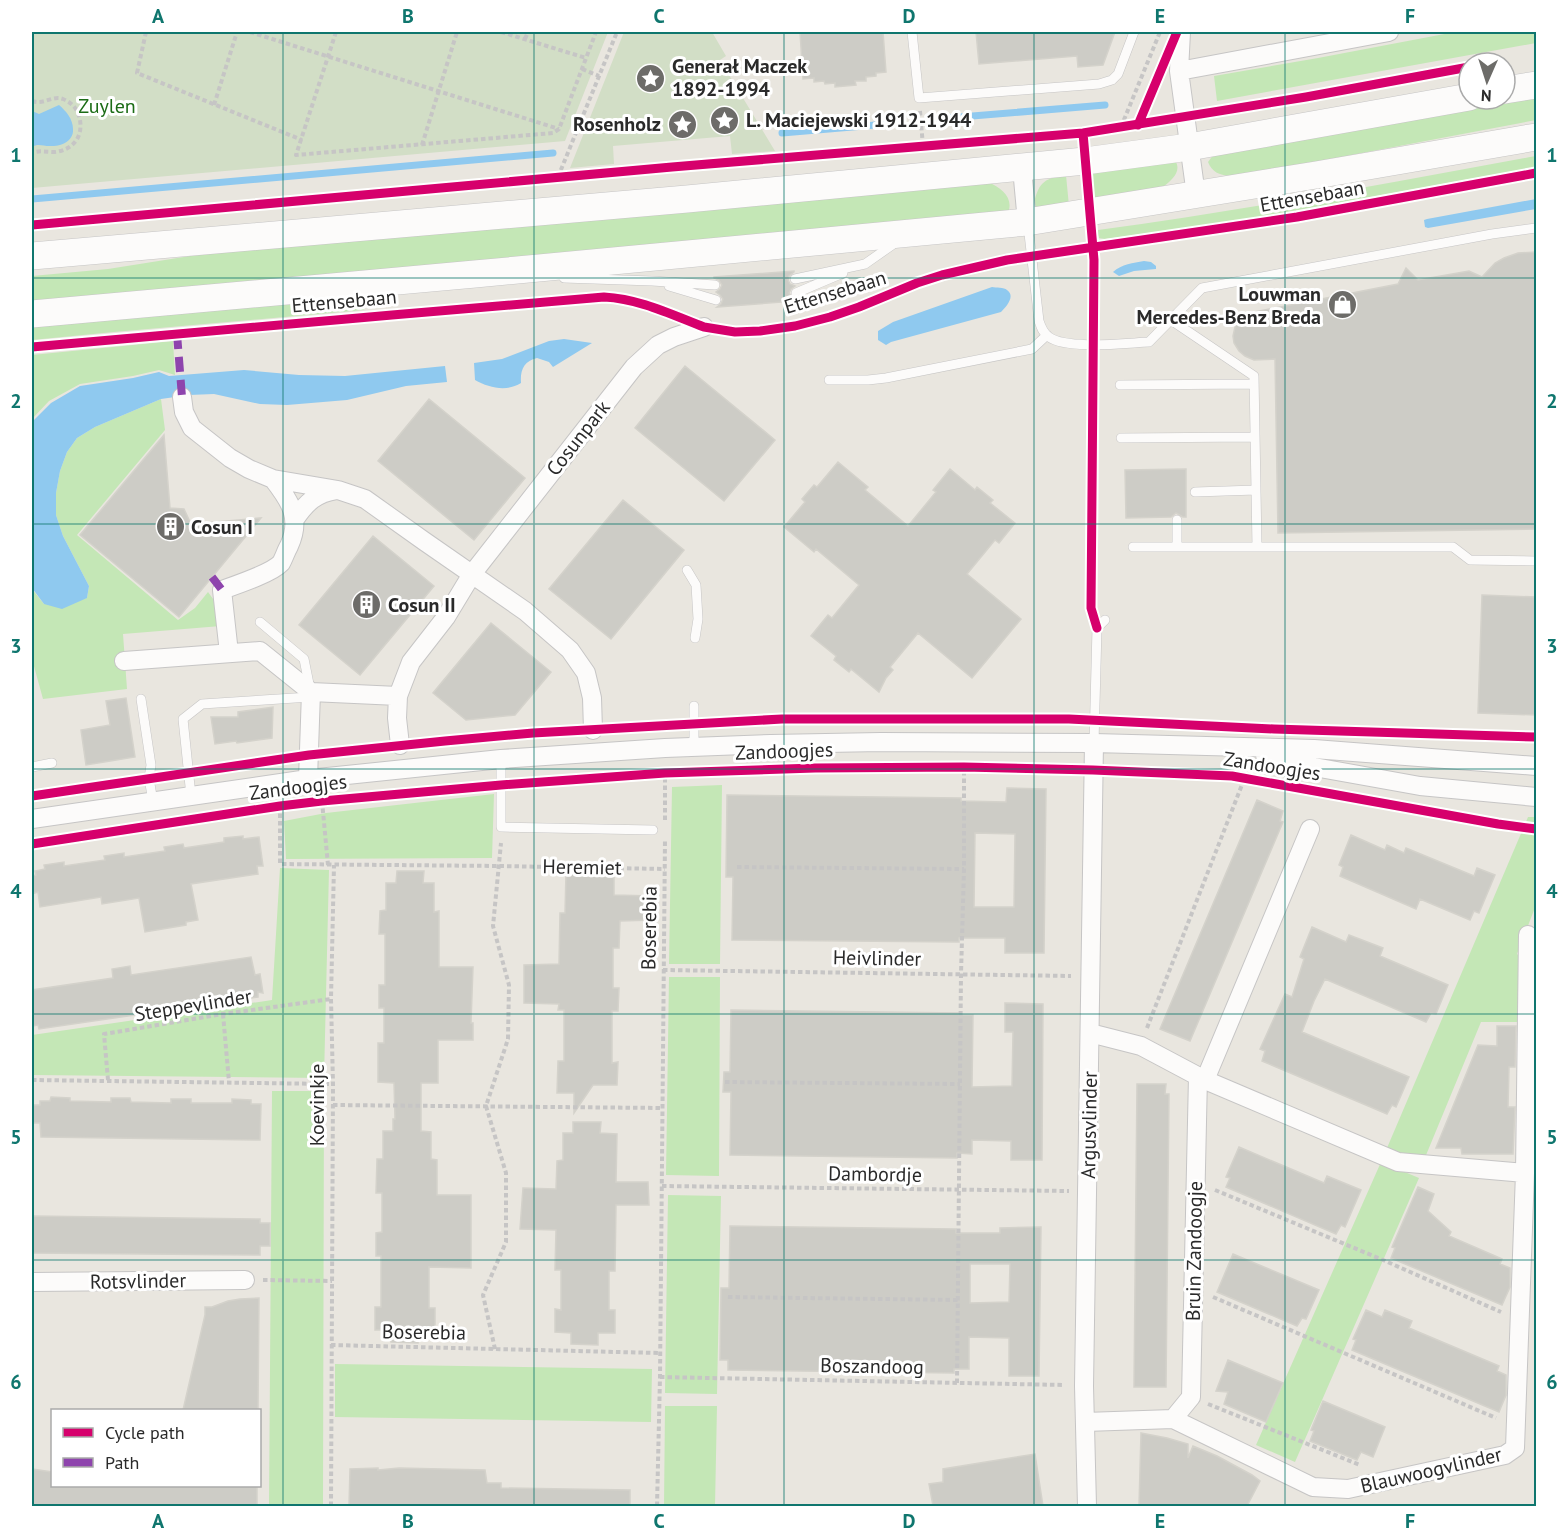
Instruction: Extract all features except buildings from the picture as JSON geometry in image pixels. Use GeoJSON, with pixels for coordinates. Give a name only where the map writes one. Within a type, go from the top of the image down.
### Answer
{"type":"FeatureCollection","features":[{"type":"Feature","properties":{"kind":"main road"},"geometry":{"type":"LineString","coordinates":[[1517,88],[1536,85]]}},
{"type":"Feature","properties":{"kind":"main road"},"geometry":{"type":"LineString","coordinates":[[32,256],[1022,168],[1189,147],[1457,99]]}},
{"type":"Feature","properties":{"kind":"main road","name":"Ettensebaan"},"geometry":{"type":"LineString","coordinates":[[32,314],[1027,222],[1536,137]]}},
{"type":"Feature","properties":{"kind":"street"},"geometry":{"type":"LineString","coordinates":[[1181,32],[1179,71],[1196,195]]}},
{"type":"Feature","properties":{"kind":"street"},"geometry":{"type":"LineString","coordinates":[[1179,71],[1389,32]]}},
{"type":"Feature","properties":{"kind":"street"},"geometry":{"type":"LineString","coordinates":[[1022,168],[1027,222]]}},
{"type":"Feature","properties":{"kind":"street","name":"Cosunpark"},"geometry":{"type":"LineString","coordinates":[[400,745],[397,718],[398,696],[411,662],[446,617],[472,574],[634,367],[658,345],[704,327]]}},
{"type":"Feature","properties":{"kind":"street"},"geometry":{"type":"LineString","coordinates":[[182,397],[184,412],[192,428],[230,458],[273,479],[338,490],[365,499],[525,610],[570,650],[586,673],[592,698],[593,730]]}},
{"type":"Feature","properties":{"kind":"street"},"geometry":{"type":"LineString","coordinates":[[273,479],[286,496],[295,519]]}},
{"type":"Feature","properties":{"kind":"street"},"geometry":{"type":"LineString","coordinates":[[229,653],[222,590],[258,576],[280,564],[293,536],[295,519],[304,506],[314,497],[338,490]]}},
{"type":"Feature","properties":{"kind":"street"},"geometry":{"type":"LineString","coordinates":[[124,661],[260,651],[310,694],[398,696]]}},
{"type":"Feature","properties":{"kind":"street"},"geometry":{"type":"LineString","coordinates":[[308,779],[310,694]]}},
{"type":"Feature","properties":{"kind":"street","name":"Zandoogjes"},"geometry":{"type":"LineString","coordinates":[[32,819],[308,779],[501,759],[665,748],[881,742],[1094,743],[1314,749],[1536,766]]}},
{"type":"Feature","properties":{"kind":"street","name":"Argusvlinder"},"geometry":{"type":"LineString","coordinates":[[1087,1506],[1084,1386],[1094,743]]}},
{"type":"Feature","properties":{"kind":"street","name":"Zandoogjes"},"geometry":{"type":"LineString","coordinates":[[1231,747],[1314,767],[1420,786],[1536,797]]}},
{"type":"Feature","properties":{"kind":"street","name":"Bruin Zandoogje"},"geometry":{"type":"LineString","coordinates":[[1191,1397],[1201,1078],[1310,829]]}},
{"type":"Feature","properties":{"kind":"street","name":"Blauwoogvlinder"},"geometry":{"type":"LineString","coordinates":[[1085,1422],[1173,1419],[1313,1487],[1348,1489],[1506,1455],[1515,1448],[1525,1173],[1528,935]]}},
{"type":"Feature","properties":{"kind":"street"},"geometry":{"type":"LineString","coordinates":[[1090,1033],[1141,1046],[1201,1078],[1398,1162],[1525,1173]]}},
{"type":"Feature","properties":{"kind":"street","name":"Rotsvlinder"},"geometry":{"type":"LineString","coordinates":[[32,1282],[245,1280]]}},
{"type":"Feature","properties":{"kind":"street"},"geometry":{"type":"LineString","coordinates":[[1173,1419],[1191,1397]]}},
{"type":"Feature","properties":{"kind":"lane"},"geometry":{"type":"LineString","coordinates":[[912,32],[919,98],[1099,84],[1112,80],[1118,74],[1134,32]]}},
{"type":"Feature","properties":{"kind":"lane"},"geometry":{"type":"LineString","coordinates":[[1027,222],[1042,329],[1056,341],[1070,344],[1149,342],[1203,288],[1492,234],[1536,228]]}},
{"type":"Feature","properties":{"kind":"lane"},"geometry":{"type":"LineString","coordinates":[[796,293],[865,264],[907,234]]}},
{"type":"Feature","properties":{"kind":"lane"},"geometry":{"type":"LineString","coordinates":[[795,279],[865,264]]}},
{"type":"Feature","properties":{"kind":"lane"},"geometry":{"type":"LineString","coordinates":[[475,274],[546,277]]}},
{"type":"Feature","properties":{"kind":"lane"},"geometry":{"type":"LineString","coordinates":[[558,277],[715,285]]}},
{"type":"Feature","properties":{"kind":"lane"},"geometry":{"type":"LineString","coordinates":[[652,281],[716,300]]}},
{"type":"Feature","properties":{"kind":"lane"},"geometry":{"type":"LineString","coordinates":[[1171,320],[1254,376],[1257,547]]}},
{"type":"Feature","properties":{"kind":"lane"},"geometry":{"type":"LineString","coordinates":[[829,380],[886,378],[1032,349],[1047,335]]}},
{"type":"Feature","properties":{"kind":"lane"},"geometry":{"type":"LineString","coordinates":[[1120,385],[1254,384]]}},
{"type":"Feature","properties":{"kind":"lane"},"geometry":{"type":"LineString","coordinates":[[1121,438],[1255,437]]}},
{"type":"Feature","properties":{"kind":"lane"},"geometry":{"type":"LineString","coordinates":[[1195,492],[1256,490]]}},
{"type":"Feature","properties":{"kind":"lane"},"geometry":{"type":"LineString","coordinates":[[1177,520],[1177,547]]}},
{"type":"Feature","properties":{"kind":"lane"},"geometry":{"type":"LineString","coordinates":[[1133,547],[1453,547],[1470,560],[1536,561]]}},
{"type":"Feature","properties":{"kind":"lane"},"geometry":{"type":"LineString","coordinates":[[687,570],[696,585],[698,619],[695,638]]}},
{"type":"Feature","properties":{"kind":"lane"},"geometry":{"type":"LineString","coordinates":[[1094,743],[1100,672],[1097,628],[1105,620]]}},
{"type":"Feature","properties":{"kind":"lane"},"geometry":{"type":"LineString","coordinates":[[191,796],[183,719],[202,704],[310,694],[304,659],[260,622]]}},
{"type":"Feature","properties":{"kind":"lane"},"geometry":{"type":"LineString","coordinates":[[141,699],[152,765],[149,778],[153,802]]}},
{"type":"Feature","properties":{"kind":"lane"},"geometry":{"type":"LineString","coordinates":[[694,706],[694,747]]}},
{"type":"Feature","properties":{"kind":"lane"},"geometry":{"type":"LineString","coordinates":[[501,759],[501,827]]}},
{"type":"Feature","properties":{"kind":"lane"},"geometry":{"type":"LineString","coordinates":[[32,767],[52,764]]}},
{"type":"Feature","properties":{"kind":"lane","name":"Heremiet"},"geometry":{"type":"LineString","coordinates":[[501,827],[653,830]]}},
{"type":"Feature","properties":{"kind":"path"},"geometry":{"type":"LineString","coordinates":[[147,32],[137,73],[302,140]]}},
{"type":"Feature","properties":{"kind":"path"},"geometry":{"type":"LineString","coordinates":[[214,105],[237,32]]}},
{"type":"Feature","properties":{"kind":"path"},"geometry":{"type":"LineString","coordinates":[[250,32],[559,129]]}},
{"type":"Feature","properties":{"kind":"path"},"geometry":{"type":"LineString","coordinates":[[336,32],[296,155],[553,133],[559,129],[596,32]]}},
{"type":"Feature","properties":{"kind":"path"},"geometry":{"type":"LineString","coordinates":[[422,144],[457,32]]}},
{"type":"Feature","properties":{"kind":"path"},"geometry":{"type":"LineString","coordinates":[[501,32],[586,58]]}},
{"type":"Feature","properties":{"kind":"path"},"geometry":{"type":"LineString","coordinates":[[525,39],[528,32]]}},
{"type":"Feature","properties":{"kind":"path"},"geometry":{"type":"LineString","coordinates":[[558,177],[617,32]]}},
{"type":"Feature","properties":{"kind":"path"},"geometry":{"type":"LineString","coordinates":[[1121,128],[1160,32]]}},
{"type":"Feature","properties":{"kind":"path"},"geometry":{"type":"LineString","coordinates":[[582,69],[599,76]]}},
{"type":"Feature","properties":{"kind":"path"},"geometry":{"type":"LineString","coordinates":[[32,101],[40,103],[59,98],[66,100],[76,108],[81,126],[74,145],[66,150],[32,153]]}},
{"type":"Feature","properties":{"kind":"path"},"geometry":{"type":"LineString","coordinates":[[919,98],[918,147],[935,145]]}},
{"type":"Feature","properties":{"kind":"path"},"geometry":{"type":"LineString","coordinates":[[546,178],[569,176]]}},
{"type":"Feature","properties":{"kind":"path"},"geometry":{"type":"LineString","coordinates":[[665,748],[665,827]]}},
{"type":"Feature","properties":{"kind":"path"},"geometry":{"type":"LineString","coordinates":[[952,767],[976,768]]}},
{"type":"Feature","properties":{"kind":"path"},"geometry":{"type":"LineString","coordinates":[[957,1383],[964,767]]}},
{"type":"Feature","properties":{"kind":"path"},"geometry":{"type":"LineString","coordinates":[[654,774],[677,773]]}},
{"type":"Feature","properties":{"kind":"path"},"geometry":{"type":"LineString","coordinates":[[1141,1046],[1245,777]]}},
{"type":"Feature","properties":{"kind":"path"},"geometry":{"type":"LineString","coordinates":[[308,779],[322,801],[328,865]]}},
{"type":"Feature","properties":{"kind":"path"},"geometry":{"type":"LineString","coordinates":[[280,806],[280,864],[499,866]]}},
{"type":"Feature","properties":{"kind":"path"},"geometry":{"type":"LineString","coordinates":[[495,1349],[483,1295],[506,1242],[506,1173],[486,1106],[508,1039],[509,985],[493,926],[501,827]]}},
{"type":"Feature","properties":{"kind":"path"},"geometry":{"type":"LineString","coordinates":[[737,867],[964,869]]}},
{"type":"Feature","properties":{"kind":"path"},"geometry":{"type":"LineString","coordinates":[[223,1014],[229,1082]]}},
{"type":"Feature","properties":{"kind":"path"},"geometry":{"type":"LineString","coordinates":[[32,1080],[333,1084]]}},
{"type":"Feature","properties":{"kind":"path"},"geometry":{"type":"LineString","coordinates":[[725,1082],[960,1084]]}},
{"type":"Feature","properties":{"kind":"path"},"geometry":{"type":"LineString","coordinates":[[333,1105],[663,1108]]}},
{"type":"Feature","properties":{"kind":"path"},"geometry":{"type":"LineString","coordinates":[[1196,1182],[1520,1320]]}},
{"type":"Feature","properties":{"kind":"path"},"geometry":{"type":"LineString","coordinates":[[245,1280],[332,1281]]}},
{"type":"Feature","properties":{"kind":"path"},"geometry":{"type":"LineString","coordinates":[[1193,1288],[1516,1427]]}},
{"type":"Feature","properties":{"kind":"path"},"geometry":{"type":"LineString","coordinates":[[728,1297],[958,1300]]}},
{"type":"Feature","properties":{"kind":"path"},"geometry":{"type":"LineString","coordinates":[[1191,1397],[1394,1479]]}},
{"type":"Feature","properties":{"kind":"green space","name":"Zuylen"},"geometry":{"type":"Polygon","coordinates":[[[32,32],[608,32],[565,141],[32,188],[32,32]]]}},
{"type":"Feature","properties":{"kind":"green space"},"geometry":{"type":"Polygon","coordinates":[[[624,32],[712,32],[726,56],[720,60],[775,151],[732,154],[730,136],[613,146],[614,164],[570,168],[624,32]]]}},
{"type":"Feature","properties":{"kind":"green space"},"geometry":{"type":"Polygon","coordinates":[[[1455,32],[1536,32],[1536,43],[1492,51],[1457,51],[1457,57],[1217,101],[1214,76],[1455,32]]]}},
{"type":"Feature","properties":{"kind":"green space"},"geometry":{"type":"Polygon","coordinates":[[[1536,95],[1536,120],[1230,176],[1216,172],[1208,162],[1214,154],[1457,109],[1517,111],[1517,98],[1536,95]]]}},
{"type":"Feature","properties":{"kind":"green space"},"geometry":{"type":"Polygon","coordinates":[[[1536,156],[1536,167],[1238,221],[1105,239],[1099,238],[1097,232],[1098,230],[1318,196],[1536,156]]]}},
{"type":"Feature","properties":{"kind":"green space"},"geometry":{"type":"Polygon","coordinates":[[[1176,162],[1177,172],[1164,186],[1094,201],[1092,171],[1176,162]]]}},
{"type":"Feature","properties":{"kind":"green space"},"geometry":{"type":"Polygon","coordinates":[[[1066,175],[1069,206],[1038,210],[1034,203],[1041,185],[1048,179],[1066,175]]]}},
{"type":"Feature","properties":{"kind":"green space"},"geometry":{"type":"Polygon","coordinates":[[[988,182],[998,187],[1008,198],[1008,213],[32,301],[32,276],[108,269],[247,247],[988,182]]]}},
{"type":"Feature","properties":{"kind":"green space"},"geometry":{"type":"Polygon","coordinates":[[[333,300],[365,308],[32,340],[32,326],[333,300]]]}},
{"type":"Feature","properties":{"kind":"green space"},"geometry":{"type":"Polygon","coordinates":[[[173,341],[175,375],[159,370],[80,384],[49,401],[32,419],[32,355],[173,341]]]}},
{"type":"Feature","properties":{"kind":"green space"},"geometry":{"type":"Polygon","coordinates":[[[161,399],[165,430],[77,535],[178,620],[195,608],[208,592],[216,603],[221,626],[123,634],[127,689],[43,699],[32,659],[32,589],[44,604],[87,598],[89,586],[63,536],[56,515],[56,493],[60,471],[67,452],[77,438],[95,427],[161,399]]]}},
{"type":"Feature","properties":{"kind":"green space"},"geometry":{"type":"Polygon","coordinates":[[[722,785],[720,964],[669,964],[672,787],[722,785]]]}},
{"type":"Feature","properties":{"kind":"green space"},"geometry":{"type":"Polygon","coordinates":[[[494,794],[492,858],[286,859],[284,821],[326,813],[494,794]]]}},
{"type":"Feature","properties":{"kind":"green space"},"geometry":{"type":"Polygon","coordinates":[[[1528,817],[1536,817],[1536,905],[1517,954],[1526,961],[1526,1022],[1481,1022],[1424,1160],[1414,1160],[1387,1148],[1528,817]]]}},
{"type":"Feature","properties":{"kind":"green space"},"geometry":{"type":"Polygon","coordinates":[[[280,868],[329,870],[324,1078],[32,1075],[32,1035],[272,1000],[280,868]]]}},
{"type":"Feature","properties":{"kind":"green space"},"geometry":{"type":"Polygon","coordinates":[[[669,977],[720,977],[719,1176],[666,1175],[669,977]]]}},
{"type":"Feature","properties":{"kind":"green space"},"geometry":{"type":"Polygon","coordinates":[[[272,1091],[324,1091],[323,1506],[269,1506],[272,1091]]]}},
{"type":"Feature","properties":{"kind":"green space"},"geometry":{"type":"Polygon","coordinates":[[[1381,1162],[1419,1178],[1295,1462],[1256,1445],[1381,1162]]]}},
{"type":"Feature","properties":{"kind":"green space"},"geometry":{"type":"Polygon","coordinates":[[[668,1195],[721,1196],[717,1394],[665,1393],[668,1195]]]}},
{"type":"Feature","properties":{"kind":"green space"},"geometry":{"type":"Polygon","coordinates":[[[335,1364],[652,1369],[651,1422],[335,1417],[335,1364]]]}},
{"type":"Feature","properties":{"kind":"green space"},"geometry":{"type":"Polygon","coordinates":[[[665,1406],[717,1406],[715,1506],[664,1506],[665,1406]]]}},
{"type":"Feature","properties":{"kind":"water"},"geometry":{"type":"Polygon","coordinates":[[[59,105],[72,122],[71,137],[58,145],[32,147],[32,111],[39,114],[59,105]]]}},
{"type":"Feature","properties":{"kind":"water"},"geometry":{"type":"Polygon","coordinates":[[[1536,199],[1536,209],[1425,227],[1424,220],[1427,219],[1536,199]]]}},
{"type":"Feature","properties":{"kind":"water"},"geometry":{"type":"Polygon","coordinates":[[[1151,262],[1156,269],[1134,271],[1119,276],[1113,272],[1132,263],[1151,262]]]}},
{"type":"Feature","properties":{"kind":"water"},"geometry":{"type":"Polygon","coordinates":[[[992,287],[1006,289],[1010,292],[1009,301],[1001,312],[886,345],[878,340],[878,331],[893,322],[992,287]]]}},
{"type":"Feature","properties":{"kind":"water"},"geometry":{"type":"Polygon","coordinates":[[[564,339],[592,343],[553,367],[549,362],[537,358],[529,361],[522,370],[521,383],[516,386],[498,388],[475,380],[474,363],[502,359],[549,341],[564,339]]]}},
{"type":"Feature","properties":{"kind":"water"},"geometry":{"type":"Polygon","coordinates":[[[445,366],[447,382],[406,386],[347,400],[287,405],[260,404],[214,394],[189,395],[161,399],[95,427],[77,438],[67,452],[60,471],[56,493],[56,515],[63,536],[89,586],[87,598],[62,609],[44,604],[32,588],[32,422],[51,403],[80,386],[159,372],[169,376],[244,370],[345,376],[445,366]]]}},
{"type":"Feature","properties":{"kind":"waterway"},"geometry":{"type":"LineString","coordinates":[[948,118],[1105,105]]}},
{"type":"Feature","properties":{"kind":"waterway"},"geometry":{"type":"LineString","coordinates":[[782,133],[899,123]]}},
{"type":"Feature","properties":{"kind":"waterway"},"geometry":{"type":"LineString","coordinates":[[32,199],[553,153]]}},
{"type":"Feature","properties":{"kind":"marked path"},"geometry":{"type":"LineString","coordinates":[[177,334],[182,397]]}},
{"type":"Feature","properties":{"kind":"marked path"},"geometry":{"type":"LineString","coordinates":[[212,577],[222,590]]}},
{"type":"Feature","properties":{"kind":"cycle path"},"geometry":{"type":"LineString","coordinates":[[1138,125],[1177,32]]}},
{"type":"Feature","properties":{"kind":"cycle path"},"geometry":{"type":"LineString","coordinates":[[32,225],[672,167],[1083,133],[1306,97],[1457,69]]}},
{"type":"Feature","properties":{"kind":"cycle path"},"geometry":{"type":"LineString","coordinates":[[1083,133],[1094,260],[1091,608],[1097,628]]}},
{"type":"Feature","properties":{"kind":"cycle path"},"geometry":{"type":"LineString","coordinates":[[32,347],[604,297],[642,304],[704,327],[735,332],[760,331],[795,326],[830,317],[917,283],[1007,260],[1297,217],[1536,173]]}},
{"type":"Feature","properties":{"kind":"cycle path"},"geometry":{"type":"LineString","coordinates":[[32,796],[309,755],[445,741],[533,733],[782,719],[1069,719],[1274,729],[1536,737]]}},
{"type":"Feature","properties":{"kind":"cycle path"},"geometry":{"type":"LineString","coordinates":[[32,844],[322,801],[665,773],[815,768],[964,767],[1232,776],[1536,829]]}},
{"type":"Feature","properties":{"kind":"place","name":"Generał Maczek 1892-1994"},"geometry":{"type":"Point","coordinates":[651,78]}},
{"type":"Feature","properties":{"kind":"place","name":"L. Maciejewski 1912-1944"},"geometry":{"type":"Point","coordinates":[725,120]}},
{"type":"Feature","properties":{"kind":"place","name":"Rosenholz"},"geometry":{"type":"Point","coordinates":[682,124]}},
{"type":"Feature","properties":{"kind":"place","name":"Louwman Mercedes-Benz Breda"},"geometry":{"type":"Point","coordinates":[1342,305]}},
{"type":"Feature","properties":{"kind":"place","name":"Cosun I"},"geometry":{"type":"Point","coordinates":[170,527]}},
{"type":"Feature","properties":{"kind":"place","name":"Cosun II"},"geometry":{"type":"Point","coordinates":[367,605]}}]}
